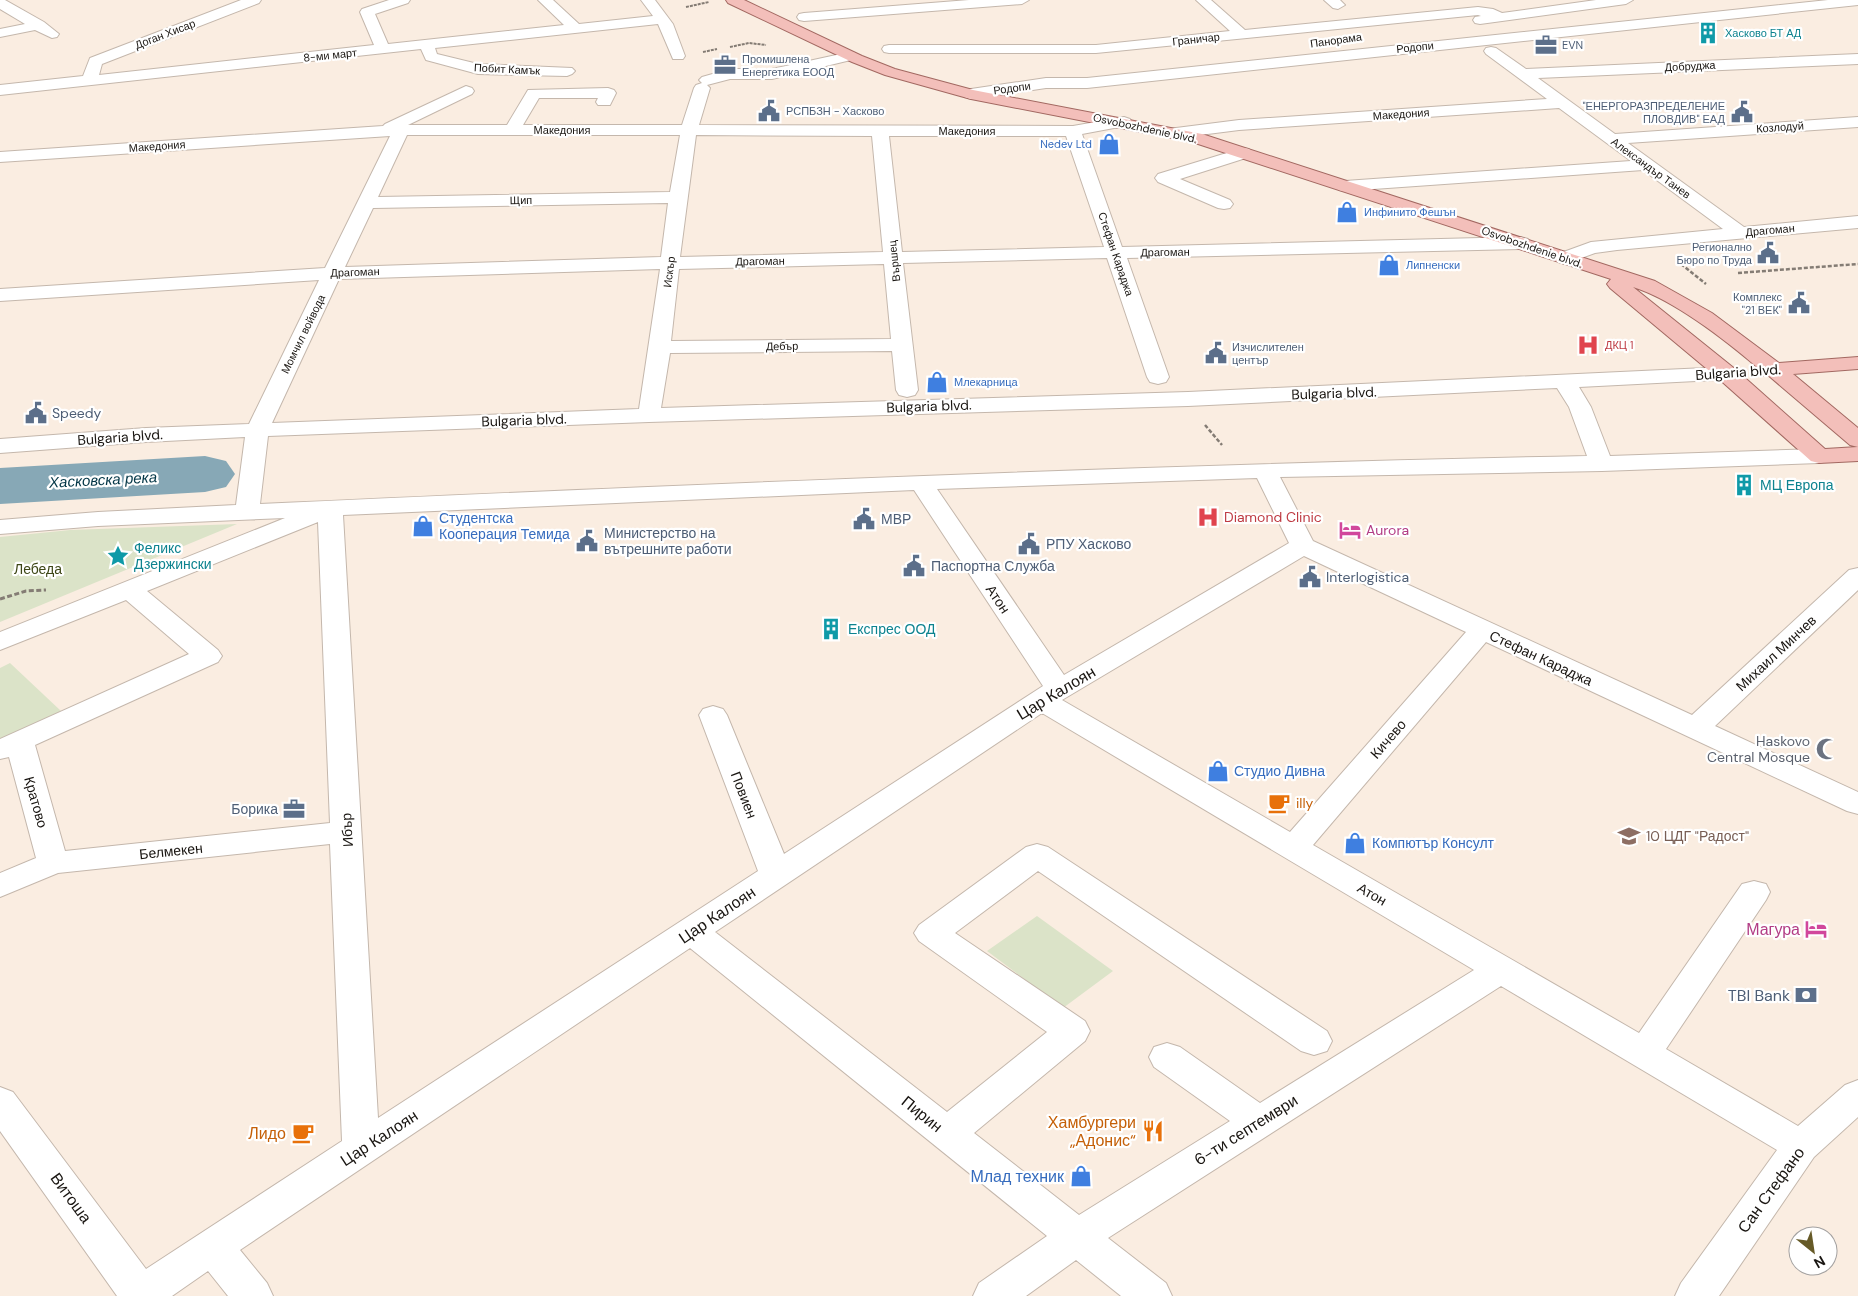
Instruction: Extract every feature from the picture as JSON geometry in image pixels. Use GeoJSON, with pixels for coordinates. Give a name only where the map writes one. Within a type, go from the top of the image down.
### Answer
{"type":"FeatureCollection","features":[{"type":"Feature","properties":{"kind":"main road","name":"Osvobozhdenie blvd."},"geometry":{"type":"LineString","coordinates":[[733,0],[850,56],[890,72],[971,94],[1176,133],[1640,282],[1675,298],[1720,326],[1781,375],[1857,444]]}},
{"type":"Feature","properties":{"kind":"main road","name":"Osvobozhdenie blvd."},"geometry":{"type":"LineString","coordinates":[[1588,266],[1637,299],[1733,379],[1813,451]]}},
{"type":"Feature","properties":{"kind":"main road","name":"Bulgaria blvd."},"geometry":{"type":"LineString","coordinates":[[1733,379],[1781,375],[1858,363]]}},
{"type":"Feature","properties":{"kind":"main road"},"geometry":{"type":"LineString","coordinates":[[1813,451],[1857,444]]}},
{"type":"Feature","properties":{"kind":"street","name":"Доган Хисар"},"geometry":{"type":"LineString","coordinates":[[90,80],[94,61],[254,0]]}},
{"type":"Feature","properties":{"kind":"street"},"geometry":{"type":"LineString","coordinates":[[383,49],[367,12],[403,0]]}},
{"type":"Feature","properties":{"kind":"street"},"geometry":{"type":"LineString","coordinates":[[545,0],[575,28]]}},
{"type":"Feature","properties":{"kind":"street"},"geometry":{"type":"LineString","coordinates":[[648,0],[666,24],[678,56]]}},
{"type":"Feature","properties":{"kind":"street"},"geometry":{"type":"LineString","coordinates":[[804,17],[1022,0]]}},
{"type":"Feature","properties":{"kind":"street"},"geometry":{"type":"LineString","coordinates":[[1203,0],[1241,34]]}},
{"type":"Feature","properties":{"kind":"street","name":"Панорама"},"geometry":{"type":"LineString","coordinates":[[1354,38],[1626,0]]}},
{"type":"Feature","properties":{"kind":"street","name":"Родопи"},"geometry":{"type":"LineString","coordinates":[[971,94],[1046,83],[1087,83],[1858,1]]}},
{"type":"Feature","properties":{"kind":"street"},"geometry":{"type":"LineString","coordinates":[[0,3],[52,34]]}},
{"type":"Feature","properties":{"kind":"street","name":"Граничар"},"geometry":{"type":"LineString","coordinates":[[889,49],[1096,49],[1478,11],[1488,12],[1497,16],[1495,18]]}},
{"type":"Feature","properties":{"kind":"street","name":"8-ми март"},"geometry":{"type":"LineString","coordinates":[[0,90],[661,19]]}},
{"type":"Feature","properties":{"kind":"street"},"geometry":{"type":"LineString","coordinates":[[0,33],[39,26]]}},
{"type":"Feature","properties":{"kind":"street","name":"Побит Камък"},"geometry":{"type":"LineString","coordinates":[[426,44],[431,57],[478,70],[567,71]]}},
{"type":"Feature","properties":{"kind":"street","name":"Панорама"},"geometry":{"type":"LineString","coordinates":[[1046,83],[1296,46]]}},
{"type":"Feature","properties":{"kind":"street","name":"Александър Танев"},"geometry":{"type":"LineString","coordinates":[[1491,52],[1739,232]]}},
{"type":"Feature","properties":{"kind":"street","name":"Искър"},"geometry":{"type":"LineString","coordinates":[[649,415],[660,347],[678,197],[689,130],[704,84],[730,74],[772,74],[850,56]]}},
{"type":"Feature","properties":{"kind":"street","name":"Добруджа"},"geometry":{"type":"LineString","coordinates":[[1522,74],[1858,59]]}},
{"type":"Feature","properties":{"kind":"street"},"geometry":{"type":"LineString","coordinates":[[392,130],[466,91]]}},
{"type":"Feature","properties":{"kind":"street"},"geometry":{"type":"LineString","coordinates":[[512,130],[534,93],[608,93],[604,102]]}},
{"type":"Feature","properties":{"kind":"street","name":"Македония"},"geometry":{"type":"LineString","coordinates":[[1176,133],[1239,125],[1562,103]]}},
{"type":"Feature","properties":{"kind":"street","name":"Македония"},"geometry":{"type":"LineString","coordinates":[[0,157],[392,130],[1073,131],[1124,122]]}},
{"type":"Feature","properties":{"kind":"street","name":"Козлодуй"},"geometry":{"type":"LineString","coordinates":[[1611,139],[1858,122]]}},
{"type":"Feature","properties":{"kind":"street","name":"Момчил войвода"},"geometry":{"type":"LineString","coordinates":[[247,512],[257,430],[365,204],[392,130]]}},
{"type":"Feature","properties":{"kind":"street","name":"Вършец"},"geometry":{"type":"LineString","coordinates":[[880,131],[907,390]]}},
{"type":"Feature","properties":{"kind":"street","name":"Стефан Караджа"},"geometry":{"type":"LineString","coordinates":[[1073,131],[1158,377]]}},
{"type":"Feature","properties":{"kind":"street"},"geometry":{"type":"LineString","coordinates":[[1224,204],[1164,178],[1242,153]]}},
{"type":"Feature","properties":{"kind":"street"},"geometry":{"type":"LineString","coordinates":[[1345,186],[1646,165]]}},
{"type":"Feature","properties":{"kind":"street","name":"Щип"},"geometry":{"type":"LineString","coordinates":[[365,204],[678,197]]}},
{"type":"Feature","properties":{"kind":"street","name":"Драгоман"},"geometry":{"type":"LineString","coordinates":[[1565,258],[1592,248],[1617,244],[1858,222]]}},
{"type":"Feature","properties":{"kind":"street","name":"Драгоман"},"geometry":{"type":"LineString","coordinates":[[0,295],[332,273],[1521,243]]}},
{"type":"Feature","properties":{"kind":"street","name":"Дебър"},"geometry":{"type":"LineString","coordinates":[[660,347],[903,345]]}},
{"type":"Feature","properties":{"kind":"street","name":"Bulgaria blvd."},"geometry":{"type":"LineString","coordinates":[[0,446],[128,436],[257,430],[649,415],[1188,399],[1565,383],[1733,379]]}},
{"type":"Feature","properties":{"kind":"street"},"geometry":{"type":"LineString","coordinates":[[1565,383],[1580,407],[1602,464]]}},
{"type":"Feature","properties":{"kind":"street"},"geometry":{"type":"LineString","coordinates":[[0,527],[98,519],[920,482],[1254,470],[1602,464],[1813,451]]}},
{"type":"Feature","properties":{"kind":"street"},"geometry":{"type":"LineString","coordinates":[[1254,470],[1303,546]]}},
{"type":"Feature","properties":{"kind":"street","name":"Атон"},"geometry":{"type":"LineString","coordinates":[[920,482],[1051,695],[1293,848],[1801,1146]]}},
{"type":"Feature","properties":{"kind":"street"},"geometry":{"type":"LineString","coordinates":[[0,642],[330,510]]}},
{"type":"Feature","properties":{"kind":"street","name":"Ибър"},"geometry":{"type":"LineString","coordinates":[[330,510],[361,1150]]}},
{"type":"Feature","properties":{"kind":"street","name":"Стефан Караджа"},"geometry":{"type":"LineString","coordinates":[[1303,546],[1858,804]]}},
{"type":"Feature","properties":{"kind":"street","name":"Цар Калоян"},"geometry":{"type":"LineString","coordinates":[[140,1295],[1051,695],[1303,546]]}},
{"type":"Feature","properties":{"kind":"street","name":"Михаил Минчев"},"geometry":{"type":"LineString","coordinates":[[1694,729],[1858,576]]}},
{"type":"Feature","properties":{"kind":"street"},"geometry":{"type":"LineString","coordinates":[[10,745],[208,656],[129,589]]}},
{"type":"Feature","properties":{"kind":"street","name":"Кичево"},"geometry":{"type":"LineString","coordinates":[[1293,848],[1482,630]]}},
{"type":"Feature","properties":{"kind":"street","name":"Повиен"},"geometry":{"type":"LineString","coordinates":[[713,715],[776,876]]}},
{"type":"Feature","properties":{"kind":"street","name":"Кратово"},"geometry":{"type":"LineString","coordinates":[[10,745],[53,863]]}},
{"type":"Feature","properties":{"kind":"street","name":"Белмекен"},"geometry":{"type":"LineString","coordinates":[[0,886],[53,863],[347,832]]}},
{"type":"Feature","properties":{"kind":"street"},"geometry":{"type":"LineString","coordinates":[[947,1134],[1072,1032],[931,933],[1037,855],[1314,1041]]}},
{"type":"Feature","properties":{"kind":"street"},"geometry":{"type":"LineString","coordinates":[[1644,1054],[1754,892]]}},
{"type":"Feature","properties":{"kind":"street","name":"Пирин"},"geometry":{"type":"LineString","coordinates":[[693,932],[1151,1296]]}},
{"type":"Feature","properties":{"kind":"street","name":"6-ти септември"},"geometry":{"type":"LineString","coordinates":[[994,1296],[1076,1238],[1502,969]]}},
{"type":"Feature","properties":{"kind":"street"},"geometry":{"type":"LineString","coordinates":[[1167,1056],[1260,1122]]}},
{"type":"Feature","properties":{"kind":"street","name":"Сан Стефано"},"geometry":{"type":"LineString","coordinates":[[1696,1296],[1801,1146],[1858,1095]]}},
{"type":"Feature","properties":{"kind":"street","name":"Витоша"},"geometry":{"type":"LineString","coordinates":[[0,1102],[140,1295]]}},
{"type":"Feature","properties":{"kind":"street"},"geometry":{"type":"LineString","coordinates":[[214,1248],[252,1296]]}},
{"type":"Feature","properties":{"kind":"path"},"geometry":{"type":"LineString","coordinates":[[686,7],[713,2]]}},
{"type":"Feature","properties":{"kind":"path"},"geometry":{"type":"LineString","coordinates":[[1738,273],[1858,264]]}},
{"type":"Feature","properties":{"kind":"path"},"geometry":{"type":"LineString","coordinates":[[1696,276],[1704,276]]}},
{"type":"Feature","properties":{"kind":"path"},"geometry":{"type":"LineString","coordinates":[[1188,399],[1187,404],[1254,470]]}},
{"type":"Feature","properties":{"kind":"green space","name":"Лебеда"},"geometry":{"type":"Polygon","coordinates":[[[237,524],[0,622],[0,537],[70,530],[237,524]]]}},
{"type":"Feature","properties":{"kind":"green space"},"geometry":{"type":"Polygon","coordinates":[[[10,663],[61,711],[0,739],[0,668],[10,663]]]}},
{"type":"Feature","properties":{"kind":"green space"},"geometry":{"type":"Polygon","coordinates":[[[1037,916],[1113,971],[1063,1008],[987,951],[1037,916]]]}},
{"type":"Feature","properties":{"kind":"waterway","name":"Хасковска река"},"geometry":{"type":"LineString","coordinates":[[0,486],[205,474]]}},
{"type":"Feature","properties":{"kind":"place","name":"Хасково БТ АД"},"geometry":{"type":"Point","coordinates":[1708,33]}},
{"type":"Feature","properties":{"kind":"place","name":"EVN"},"geometry":{"type":"Point","coordinates":[1546,45]}},
{"type":"Feature","properties":{"kind":"place","name":"Промишлена Енергетика ЕООД"},"geometry":{"type":"Point","coordinates":[725,65]}},
{"type":"Feature","properties":{"kind":"place","name":"РСПБЗН - Хасково"},"geometry":{"type":"Point","coordinates":[769,111]}},
{"type":"Feature","properties":{"kind":"place","name":"\"ЕНЕРГОРАЗПРЕДЕЛЕНИЕ ПЛОВДИВ\" ЕАД"},"geometry":{"type":"Point","coordinates":[1742,112]}},
{"type":"Feature","properties":{"kind":"place","name":"Nedev Ltd"},"geometry":{"type":"Point","coordinates":[1109,144]}},
{"type":"Feature","properties":{"kind":"place","name":"Инфинито Фешън"},"geometry":{"type":"Point","coordinates":[1347,212]}},
{"type":"Feature","properties":{"kind":"place","name":"Регионално Бюро по Труда"},"geometry":{"type":"Point","coordinates":[1768,253]}},
{"type":"Feature","properties":{"kind":"place","name":"Липненски"},"geometry":{"type":"Point","coordinates":[1389,265]}},
{"type":"Feature","properties":{"kind":"place","name":"Комплекс \"21 ВЕК\""},"geometry":{"type":"Point","coordinates":[1799,303]}},
{"type":"Feature","properties":{"kind":"place","name":"ДКЦ 1"},"geometry":{"type":"Point","coordinates":[1588,345]}},
{"type":"Feature","properties":{"kind":"place","name":"Изчислителен център"},"geometry":{"type":"Point","coordinates":[1216,353]}},
{"type":"Feature","properties":{"kind":"place","name":"Млекарница"},"geometry":{"type":"Point","coordinates":[937,382]}},
{"type":"Feature","properties":{"kind":"place","name":"Speedy"},"geometry":{"type":"Point","coordinates":[36,413]}},
{"type":"Feature","properties":{"kind":"place","name":"МЦ Европа"},"geometry":{"type":"Point","coordinates":[1744,485]}},
{"type":"Feature","properties":{"kind":"place","name":"Diamond Clinic"},"geometry":{"type":"Point","coordinates":[1208,517]}},
{"type":"Feature","properties":{"kind":"place","name":"МВР"},"geometry":{"type":"Point","coordinates":[864,519]}},
{"type":"Feature","properties":{"kind":"place","name":"Студентска Кооперация Темида"},"geometry":{"type":"Point","coordinates":[423,526]}},
{"type":"Feature","properties":{"kind":"place","name":"Aurora"},"geometry":{"type":"Point","coordinates":[1350,530]}},
{"type":"Feature","properties":{"kind":"place","name":"Министерство на вътрешните работи"},"geometry":{"type":"Point","coordinates":[587,541]}},
{"type":"Feature","properties":{"kind":"place","name":"РПУ Хасково"},"geometry":{"type":"Point","coordinates":[1029,544]}},
{"type":"Feature","properties":{"kind":"place","name":"Феликс Дзержински"},"geometry":{"type":"Point","coordinates":[118,556]}},
{"type":"Feature","properties":{"kind":"place","name":"Паспортна Служба"},"geometry":{"type":"Point","coordinates":[914,566]}},
{"type":"Feature","properties":{"kind":"place","name":"Interlogistica"},"geometry":{"type":"Point","coordinates":[1310,577]}},
{"type":"Feature","properties":{"kind":"place","name":"Експрес ООД"},"geometry":{"type":"Point","coordinates":[831,629]}},
{"type":"Feature","properties":{"kind":"place","name":"Haskovo Central Mosque"},"geometry":{"type":"Point","coordinates":[1827,749]}},
{"type":"Feature","properties":{"kind":"place","name":"Студио Дивна"},"geometry":{"type":"Point","coordinates":[1218,771]}},
{"type":"Feature","properties":{"kind":"place","name":"illy"},"geometry":{"type":"Point","coordinates":[1279,803]}},
{"type":"Feature","properties":{"kind":"place","name":"Борика"},"geometry":{"type":"Point","coordinates":[294,809]}},
{"type":"Feature","properties":{"kind":"place","name":"10 ЦДГ \"Радост\""},"geometry":{"type":"Point","coordinates":[1629,836]}},
{"type":"Feature","properties":{"kind":"place","name":"Компютър Консулт"},"geometry":{"type":"Point","coordinates":[1355,843]}},
{"type":"Feature","properties":{"kind":"place","name":"Магура"},"geometry":{"type":"Point","coordinates":[1816,929]}},
{"type":"Feature","properties":{"kind":"place","name":"TBI Bank"},"geometry":{"type":"Point","coordinates":[1806,995]}},
{"type":"Feature","properties":{"kind":"place","name":"Хамбургери „Адонис“"},"geometry":{"type":"Point","coordinates":[1153,1131]}},
{"type":"Feature","properties":{"kind":"place","name":"Лидо"},"geometry":{"type":"Point","coordinates":[303,1133]}},
{"type":"Feature","properties":{"kind":"place","name":"Млад техник"},"geometry":{"type":"Point","coordinates":[1081,1176]}}]}
